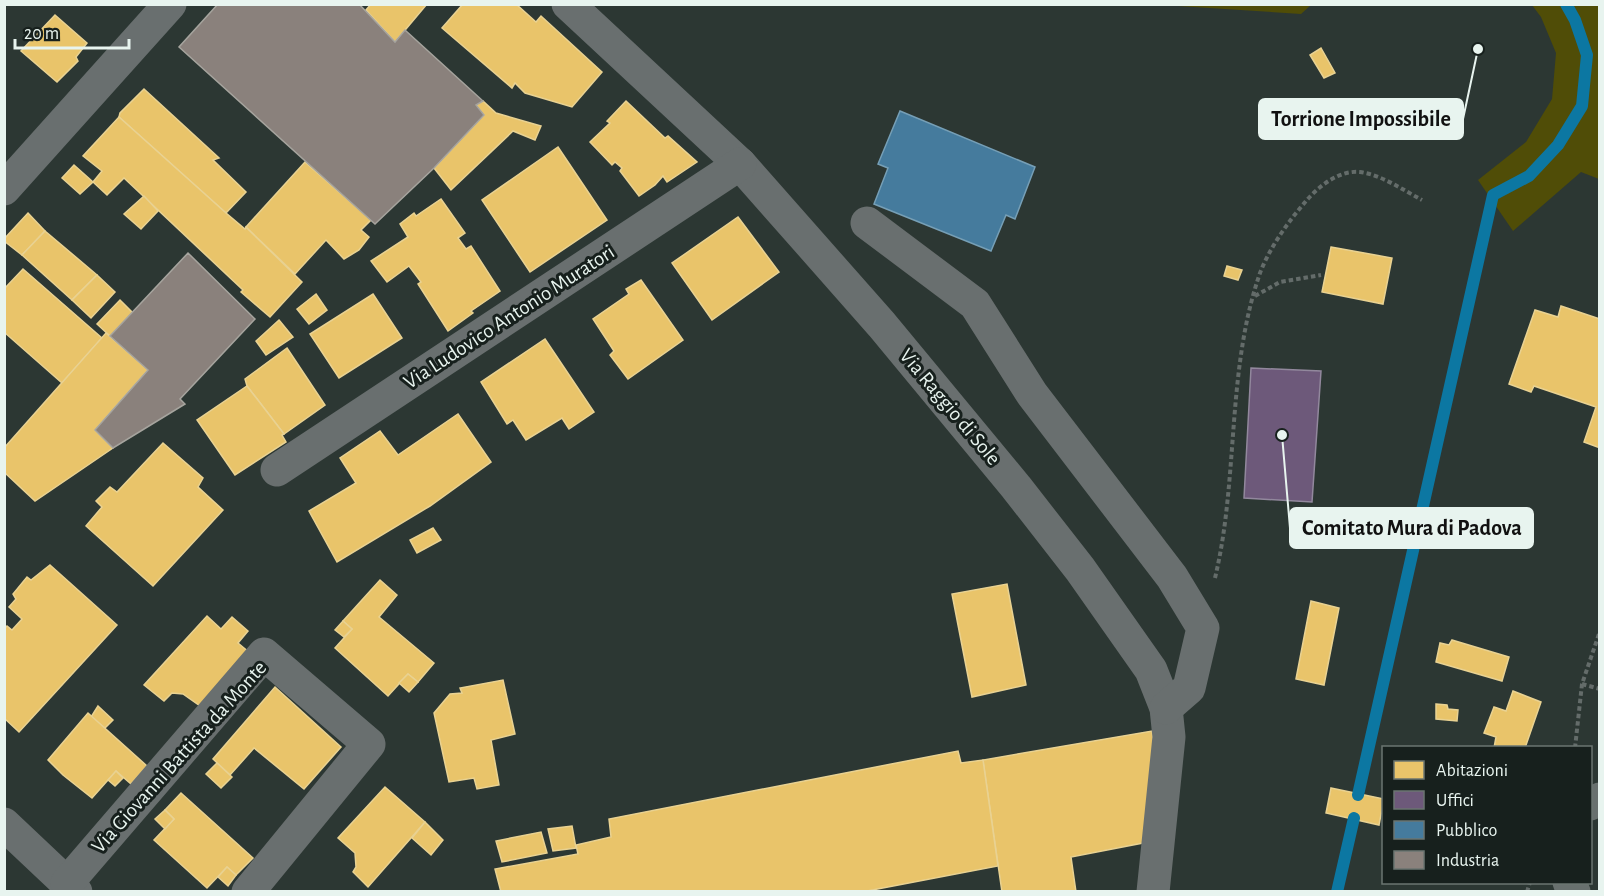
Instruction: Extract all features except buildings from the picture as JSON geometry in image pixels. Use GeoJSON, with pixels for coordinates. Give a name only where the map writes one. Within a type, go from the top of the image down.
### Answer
{"type":"FeatureCollection","features":[{"type":"Feature","properties":{"kind":"street"},"geometry":{"type":"LineString","coordinates":[[4,189],[170,4]]}},
{"type":"Feature","properties":{"kind":"street","name":"Via Raggio di Sole"},"geometry":{"type":"LineString","coordinates":[[568,4],[740,164],[882,325],[1016,487],[1080,569],[1151,670],[1166,708],[1169,737],[1153,891]]}},
{"type":"Feature","properties":{"kind":"street","name":"Via Ludovico Antonio Muratori"},"geometry":{"type":"LineString","coordinates":[[277,470],[740,164]]}},
{"type":"Feature","properties":{"kind":"street"},"geometry":{"type":"LineString","coordinates":[[867,223],[975,304],[1032,394],[1172,577],[1203,628],[1189,688],[1166,708]]}},
{"type":"Feature","properties":{"kind":"street","name":"Via Giovanni Battista da Monte"},"geometry":{"type":"LineString","coordinates":[[72,887],[264,654],[369,744],[248,891]]}},
{"type":"Feature","properties":{"kind":"street"},"geometry":{"type":"LineString","coordinates":[[4,824],[72,887]]}},
{"type":"Feature","properties":{"kind":"path"},"geometry":{"type":"LineString","coordinates":[[1203,628],[1217,570],[1232,469],[1242,341],[1261,272],[1287,223],[1319,186],[1340,176],[1359,172],[1384,179],[1422,200]]}},
{"type":"Feature","properties":{"kind":"path"},"geometry":{"type":"LineString","coordinates":[[1254,296],[1280,282],[1321,275]]}},
{"type":"Feature","properties":{"kind":"path"},"geometry":{"type":"LineString","coordinates":[[1575,746],[1582,684],[1599,631]]}},
{"type":"Feature","properties":{"kind":"path"},"geometry":{"type":"LineString","coordinates":[[1582,684],[1599,689]]}},
{"type":"Feature","properties":{"kind":"shaded area"},"geometry":{"type":"Polygon","coordinates":[[[1311,4],[1301,14],[1162,5],[1311,4]]]}},
{"type":"Feature","properties":{"kind":"shaded area"},"geometry":{"type":"Polygon","coordinates":[[[1532,5],[1599,5],[1599,179],[1581,172],[1513,231],[1478,180],[1526,142],[1552,99],[1556,53],[1541,17],[1532,5]]]}},
{"type":"Feature","properties":{"kind":"waterway"},"geometry":{"type":"LineString","coordinates":[[1358,795],[1493,195],[1529,176],[1558,145],[1582,106],[1587,55],[1575,20],[1566,4]]}},
{"type":"Feature","properties":{"kind":"waterway"},"geometry":{"type":"LineString","coordinates":[[1337,892],[1354,818]]}},
{"type":"Feature","properties":{"kind":"place","name":"Torrione Impossibile"},"geometry":{"type":"Point","coordinates":[1478,49]}},
{"type":"Feature","properties":{"kind":"place","name":"Comitato Mura di Padova"},"geometry":{"type":"Point","coordinates":[1282,435]}}]}
